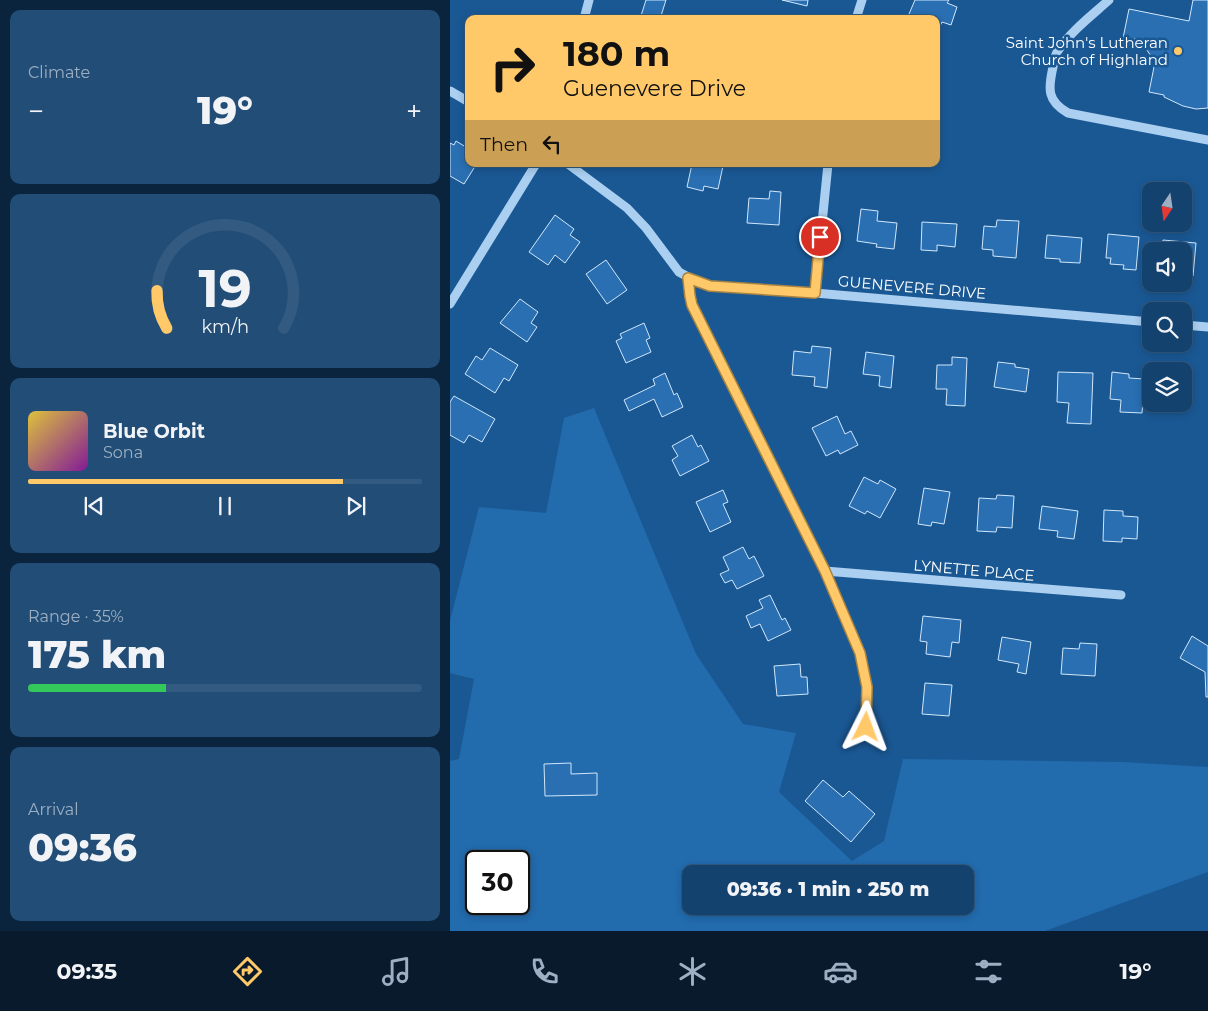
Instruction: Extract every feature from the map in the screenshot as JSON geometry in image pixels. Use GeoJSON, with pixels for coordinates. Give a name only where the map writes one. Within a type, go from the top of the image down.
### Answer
{"type":"FeatureCollection","features":[{"type":"Feature","properties":{"kind":"street"},"geometry":{"type":"LineString","coordinates":[[585,15],[590,0]]}},
{"type":"Feature","properties":{"kind":"street"},"geometry":{"type":"LineString","coordinates":[[857,15],[862,0]]}},
{"type":"Feature","properties":{"kind":"street"},"geometry":{"type":"LineString","coordinates":[[1109,0],[1079,28],[1056,54],[1049,89],[1057,106],[1068,113],[1208,140]]}},
{"type":"Feature","properties":{"kind":"street"},"geometry":{"type":"LineString","coordinates":[[450,91],[465,100]]}},
{"type":"Feature","properties":{"kind":"street"},"geometry":{"type":"LineString","coordinates":[[450,304],[534,167]]}},
{"type":"Feature","properties":{"kind":"street","name":"GUENEVERE DRIVE"},"geometry":{"type":"LineString","coordinates":[[572,167],[627,208],[646,228],[679,272],[688,278],[710,286],[815,293],[1142,321]]}},
{"type":"Feature","properties":{"kind":"street"},"geometry":{"type":"LineString","coordinates":[[815,293],[828,167]]}},
{"type":"Feature","properties":{"kind":"street"},"geometry":{"type":"LineString","coordinates":[[688,278],[692,305],[825,571],[860,653],[867,687],[866,727]]}},
{"type":"Feature","properties":{"kind":"street"},"geometry":{"type":"LineString","coordinates":[[1192,326],[1208,327]]}},
{"type":"Feature","properties":{"kind":"street","name":"LYNETTE PLACE"},"geometry":{"type":"LineString","coordinates":[[825,571],[1121,595]]}},
{"type":"Feature","properties":{"kind":"shaded area"},"geometry":{"type":"Polygon","coordinates":[[[594,408],[696,654],[743,724],[796,733],[779,792],[852,861],[884,841],[903,759],[1123,762],[1208,767],[1208,872],[1045,931],[450,931],[450,761],[459,759],[474,679],[450,673],[450,621],[479,507],[546,513],[564,418],[594,408]]]}},
{"type":"Feature","properties":{"kind":"building"},"geometry":{"type":"Polygon","coordinates":[[[646,0],[666,0],[661,15],[641,15],[646,0]]]}},
{"type":"Feature","properties":{"kind":"building"},"geometry":{"type":"Polygon","coordinates":[[[782,0],[808,0],[807,6],[782,0]]]}},
{"type":"Feature","properties":{"kind":"building"},"geometry":{"type":"Polygon","coordinates":[[[915,0],[949,0],[947,3],[957,7],[951,25],[942,22],[940,26],[940,15],[909,14],[915,0]]]}},
{"type":"Feature","properties":{"kind":"building","name":"Saint John's Lutheran Church of Highland"},"geometry":{"type":"Polygon","coordinates":[[[1193,0],[1208,0],[1208,108],[1196,109],[1183,106],[1164,97],[1164,95],[1149,92],[1156,57],[1151,56],[1144,46],[1145,41],[1134,39],[1132,45],[1122,43],[1129,9],[1189,21],[1193,0]]]}},
{"type":"Feature","properties":{"kind":"building"},"geometry":{"type":"Polygon","coordinates":[[[456,141],[465,147],[465,167],[474,168],[464,184],[450,176],[450,143],[454,145],[456,141]]]}},
{"type":"Feature","properties":{"kind":"building"},"geometry":{"type":"Polygon","coordinates":[[[691,167],[723,167],[718,189],[704,186],[703,191],[687,187],[691,167]]]}},
{"type":"Feature","properties":{"kind":"building"},"geometry":{"type":"Polygon","coordinates":[[[770,191],[781,192],[779,225],[747,223],[749,198],[769,199],[770,191]]]}},
{"type":"Feature","properties":{"kind":"building"},"geometry":{"type":"Polygon","coordinates":[[[861,209],[878,211],[877,221],[897,223],[894,249],[876,247],[877,244],[857,241],[861,209]]]}},
{"type":"Feature","properties":{"kind":"building"},"geometry":{"type":"Polygon","coordinates":[[[555,215],[574,229],[570,235],[580,242],[565,263],[555,255],[548,265],[529,252],[555,215]]]}},
{"type":"Feature","properties":{"kind":"building"},"geometry":{"type":"Polygon","coordinates":[[[997,220],[1019,221],[1016,258],[993,256],[993,250],[982,249],[984,226],[996,227],[997,220]]]}},
{"type":"Feature","properties":{"kind":"building"},"geometry":{"type":"Polygon","coordinates":[[[922,222],[957,224],[955,247],[937,245],[937,251],[921,250],[922,222]]]}},
{"type":"Feature","properties":{"kind":"building"},"geometry":{"type":"Polygon","coordinates":[[[1108,234],[1139,237],[1136,270],[1123,269],[1124,265],[1110,264],[1111,258],[1106,258],[1108,234]]]}},
{"type":"Feature","properties":{"kind":"building"},"geometry":{"type":"Polygon","coordinates":[[[1047,235],[1082,238],[1080,263],[1060,262],[1060,259],[1045,258],[1047,235]]]}},
{"type":"Feature","properties":{"kind":"building"},"geometry":{"type":"Polygon","coordinates":[[[1163,240],[1185,242],[1163,242],[1163,240]]]}},
{"type":"Feature","properties":{"kind":"building"},"geometry":{"type":"Polygon","coordinates":[[[1192,243],[1196,243],[1192,276],[1192,243]]]}},
{"type":"Feature","properties":{"kind":"building"},"geometry":{"type":"Polygon","coordinates":[[[606,260],[627,290],[607,304],[586,274],[606,260]]]}},
{"type":"Feature","properties":{"kind":"building"},"geometry":{"type":"Polygon","coordinates":[[[520,299],[538,312],[531,323],[537,327],[527,342],[500,323],[520,299]]]}},
{"type":"Feature","properties":{"kind":"building"},"geometry":{"type":"Polygon","coordinates":[[[644,323],[650,338],[646,340],[651,352],[626,363],[616,341],[622,338],[620,334],[644,323]]]}},
{"type":"Feature","properties":{"kind":"building"},"geometry":{"type":"Polygon","coordinates":[[[812,346],[831,348],[827,388],[814,386],[815,377],[792,375],[794,351],[811,353],[812,346]]]}},
{"type":"Feature","properties":{"kind":"building"},"geometry":{"type":"Polygon","coordinates":[[[490,348],[518,365],[509,381],[504,378],[495,393],[465,374],[476,356],[482,360],[490,348]]]}},
{"type":"Feature","properties":{"kind":"building"},"geometry":{"type":"Polygon","coordinates":[[[866,352],[894,356],[891,388],[879,386],[880,376],[863,374],[866,352]]]}},
{"type":"Feature","properties":{"kind":"building"},"geometry":{"type":"Polygon","coordinates":[[[952,357],[967,358],[965,406],[946,405],[947,389],[936,389],[937,365],[952,365],[952,357]]]}},
{"type":"Feature","properties":{"kind":"building"},"geometry":{"type":"Polygon","coordinates":[[[998,362],[1015,364],[1015,367],[1029,369],[1026,392],[994,387],[998,362]]]}},
{"type":"Feature","properties":{"kind":"building"},"geometry":{"type":"Polygon","coordinates":[[[1058,372],[1093,373],[1091,424],[1067,423],[1069,403],[1057,402],[1058,372]]]}},
{"type":"Feature","properties":{"kind":"building"},"geometry":{"type":"Polygon","coordinates":[[[1112,372],[1129,374],[1129,378],[1142,379],[1142,413],[1120,412],[1121,400],[1110,399],[1112,372]]]}},
{"type":"Feature","properties":{"kind":"building"},"geometry":{"type":"Polygon","coordinates":[[[665,373],[674,395],[677,393],[683,407],[662,417],[654,399],[629,411],[624,400],[655,385],[653,379],[665,373]]]}},
{"type":"Feature","properties":{"kind":"building"},"geometry":{"type":"Polygon","coordinates":[[[454,396],[495,419],[482,442],[469,435],[464,443],[450,435],[450,402],[454,396]]]}},
{"type":"Feature","properties":{"kind":"building"},"geometry":{"type":"Polygon","coordinates":[[[837,416],[845,434],[851,431],[858,445],[840,454],[838,450],[826,456],[812,428],[837,416]]]}},
{"type":"Feature","properties":{"kind":"building"},"geometry":{"type":"Polygon","coordinates":[[[692,435],[698,447],[701,445],[709,461],[680,476],[672,460],[678,456],[672,446],[692,435]]]}},
{"type":"Feature","properties":{"kind":"building"},"geometry":{"type":"Polygon","coordinates":[[[864,477],[878,484],[880,480],[896,489],[880,518],[867,511],[865,514],[849,506],[864,477]]]}},
{"type":"Feature","properties":{"kind":"building"},"geometry":{"type":"Polygon","coordinates":[[[924,488],[950,492],[944,524],[932,522],[931,526],[918,524],[924,488]]]}},
{"type":"Feature","properties":{"kind":"building"},"geometry":{"type":"Polygon","coordinates":[[[723,490],[728,502],[723,504],[731,522],[710,532],[696,502],[723,490]]]}},
{"type":"Feature","properties":{"kind":"building"},"geometry":{"type":"Polygon","coordinates":[[[997,495],[1014,496],[1012,528],[997,527],[996,532],[977,531],[979,498],[996,499],[997,495]]]}},
{"type":"Feature","properties":{"kind":"building"},"geometry":{"type":"Polygon","coordinates":[[[1042,506],[1078,511],[1074,539],[1057,537],[1058,531],[1039,529],[1042,506]]]}},
{"type":"Feature","properties":{"kind":"building"},"geometry":{"type":"Polygon","coordinates":[[[1104,510],[1123,511],[1123,516],[1138,517],[1137,539],[1122,538],[1122,542],[1103,541],[1104,510]]]}},
{"type":"Feature","properties":{"kind":"building"},"geometry":{"type":"Polygon","coordinates":[[[743,547],[749,559],[754,556],[764,576],[737,589],[732,580],[725,583],[720,574],[729,570],[723,557],[743,547]]]}},
{"type":"Feature","properties":{"kind":"building"},"geometry":{"type":"Polygon","coordinates":[[[770,595],[782,620],[785,618],[791,630],[768,641],[760,624],[751,628],[746,616],[763,608],[759,600],[770,595]]]}},
{"type":"Feature","properties":{"kind":"building"},"geometry":{"type":"Polygon","coordinates":[[[923,616],[961,620],[959,643],[952,642],[950,657],[926,654],[927,642],[920,641],[923,616]]]}},
{"type":"Feature","properties":{"kind":"building"},"geometry":{"type":"Polygon","coordinates":[[[1192,636],[1208,646],[1208,697],[1206,697],[1205,672],[1180,658],[1192,636]]]}},
{"type":"Feature","properties":{"kind":"building"},"geometry":{"type":"Polygon","coordinates":[[[1002,637],[1031,642],[1026,674],[1017,672],[1019,664],[998,660],[1002,637]]]}},
{"type":"Feature","properties":{"kind":"building"},"geometry":{"type":"Polygon","coordinates":[[[1080,643],[1097,644],[1095,676],[1061,674],[1063,648],[1079,649],[1080,643]]]}},
{"type":"Feature","properties":{"kind":"building"},"geometry":{"type":"Polygon","coordinates":[[[800,664],[801,677],[807,677],[808,694],[777,696],[774,666],[800,664]]]}},
{"type":"Feature","properties":{"kind":"building"},"geometry":{"type":"Polygon","coordinates":[[[925,683],[952,685],[949,716],[922,714],[925,683]]]}},
{"type":"Feature","properties":{"kind":"building"},"geometry":{"type":"Polygon","coordinates":[[[571,763],[571,774],[597,773],[597,795],[545,796],[544,764],[571,763]]]}},
{"type":"Feature","properties":{"kind":"building"},"geometry":{"type":"Polygon","coordinates":[[[823,780],[843,797],[849,791],[875,814],[851,842],[805,801],[823,780]]]}},
{"type":"Feature","properties":{"kind":"place","name":"Saint John's Lutheran Church of Highland"},"geometry":{"type":"Point","coordinates":[1178,51]}},
{"type":"Feature","properties":{"kind":"route"},"geometry":{"type":"LineString","coordinates":[[820,237],[815,293],[710,286],[688,278],[692,305],[825,571],[860,653],[867,687],[866,727]]}}]}
